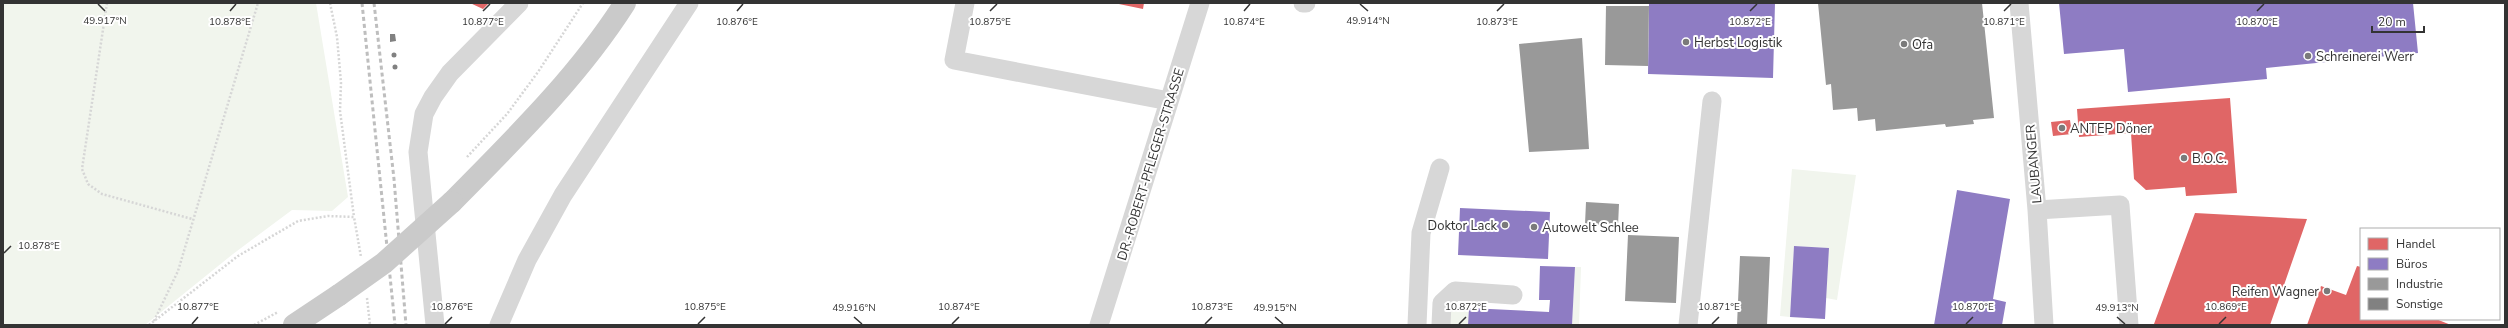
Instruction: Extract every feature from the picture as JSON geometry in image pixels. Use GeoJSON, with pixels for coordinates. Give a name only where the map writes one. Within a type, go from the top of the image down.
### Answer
{"type":"FeatureCollection","features":[{"type":"Feature","properties":{"kind":"main road"},"geometry":{"type":"LineString","coordinates":[[294,325],[384,263],[452,202],[546,103],[583,60],[625,3]]}},
{"type":"Feature","properties":{"kind":"street"},"geometry":{"type":"LineString","coordinates":[[435,325],[418,152],[424,114],[450,73],[519,3]]}},
{"type":"Feature","properties":{"kind":"street"},"geometry":{"type":"LineString","coordinates":[[498,325],[527,260],[563,195],[689,3]]}},
{"type":"Feature","properties":{"kind":"street"},"geometry":{"type":"LineString","coordinates":[[965,3],[954,60],[1169,101]]}},
{"type":"Feature","properties":{"kind":"street","name":"DR.-ROBERT-PFLEGER-STRASSE"},"geometry":{"type":"LineString","coordinates":[[1099,325],[1200,3]]}},
{"type":"Feature","properties":{"kind":"street","name":"LAUBANGER"},"geometry":{"type":"LineString","coordinates":[[2019,3],[2037,210],[2044,325]]}},
{"type":"Feature","properties":{"kind":"street"},"geometry":{"type":"LineString","coordinates":[[1688,325],[1712,101]]}},
{"type":"Feature","properties":{"kind":"street"},"geometry":{"type":"LineString","coordinates":[[1417,325],[1421,233],[1440,168]]}},
{"type":"Feature","properties":{"kind":"street"},"geometry":{"type":"LineString","coordinates":[[2037,210],[2120,205],[2129,325]]}},
{"type":"Feature","properties":{"kind":"street"},"geometry":{"type":"LineString","coordinates":[[1441,325],[1442,303],[1455,291],[1513,295]]}},
{"type":"Feature","properties":{"kind":"path"},"geometry":{"type":"LineString","coordinates":[[107,3],[82,169],[88,184],[102,194],[192,219]]}},
{"type":"Feature","properties":{"kind":"path"},"geometry":{"type":"LineString","coordinates":[[154,321],[178,271],[192,219],[258,3]]}},
{"type":"Feature","properties":{"kind":"path"},"geometry":{"type":"LineString","coordinates":[[330,3],[338,37],[341,83],[340,111],[361,262]]}},
{"type":"Feature","properties":{"kind":"path"},"geometry":{"type":"LineString","coordinates":[[465,159],[507,114],[538,72],[583,3]]}},
{"type":"Feature","properties":{"kind":"path"},"geometry":{"type":"LineString","coordinates":[[149,325],[238,256],[298,221],[328,216],[354,217]]}},
{"type":"Feature","properties":{"kind":"path"},"geometry":{"type":"LineString","coordinates":[[366,291],[370,325]]}},
{"type":"Feature","properties":{"kind":"shaded area"},"geometry":{"type":"Polygon","coordinates":[[[3,3],[316,3],[348,197],[332,211],[292,210],[233,254],[145,325],[3,325],[3,3]]]}},
{"type":"Feature","properties":{"kind":"shaded area"},"geometry":{"type":"Polygon","coordinates":[[[1792,169],[1856,175],[1837,300],[1826,298],[1829,248],[1794,246],[1790,317],[1780,316],[1792,169]]]}},
{"type":"Feature","properties":{"kind":"shaded area"},"geometry":{"type":"Polygon","coordinates":[[[1575,267],[1581,267],[1579,325],[1572,325],[1575,267]]]}},
{"type":"Feature","properties":{"kind":"shaded area"},"geometry":{"type":"Polygon","coordinates":[[[1456,308],[1469,308],[1468,325],[1447,325],[1449,312],[1456,308]]]}},
{"type":"Feature","properties":{"kind":"building: Handel"},"geometry":{"type":"Polygon","coordinates":[[[470,3],[489,3],[483,9],[470,3]]]}},
{"type":"Feature","properties":{"kind":"building: Handel"},"geometry":{"type":"Polygon","coordinates":[[[1114,3],[1144,3],[1143,9],[1114,3]]]}},
{"type":"Feature","properties":{"kind":"building: Handel","name":"B.O.C."},"geometry":{"type":"Polygon","coordinates":[[[2230,98],[2237,193],[2186,196],[2185,187],[2146,190],[2134,179],[2131,133],[2079,137],[2077,109],[2230,98]]]}},
{"type":"Feature","properties":{"kind":"building: Handel"},"geometry":{"type":"Polygon","coordinates":[[[2070,120],[2072,134],[2053,136],[2051,122],[2070,120]]]}},
{"type":"Feature","properties":{"kind":"building: Handel"},"geometry":{"type":"Polygon","coordinates":[[[2195,213],[2307,219],[2270,325],[2152,325],[2154,324],[2195,213]]]}},
{"type":"Feature","properties":{"kind":"building: Handel","name":"Reifen Wagner"},"geometry":{"type":"Polygon","coordinates":[[[2357,266],[2360,267],[2360,320],[2438,320],[2451,325],[2307,325],[2321,286],[2346,295],[2357,266]]]}},
{"type":"Feature","properties":{"kind":"building: Büros"},"geometry":{"type":"Polygon","coordinates":[[[1649,3],[1775,3],[1773,78],[1648,74],[1649,3]]]}},
{"type":"Feature","properties":{"kind":"building: Büros"},"geometry":{"type":"Polygon","coordinates":[[[2059,3],[2413,3],[2418,53],[2266,68],[2267,79],[2128,92],[2124,49],[2064,54],[2059,3]]]}},
{"type":"Feature","properties":{"kind":"building: Büros"},"geometry":{"type":"Polygon","coordinates":[[[1957,190],[2010,199],[1993,299],[2006,302],[2002,325],[1934,325],[1957,190]]]}},
{"type":"Feature","properties":{"kind":"building: Büros"},"geometry":{"type":"Polygon","coordinates":[[[1460,208],[1550,212],[1548,259],[1458,255],[1460,208]]]}},
{"type":"Feature","properties":{"kind":"building: Büros"},"geometry":{"type":"Polygon","coordinates":[[[1794,246],[1829,248],[1825,319],[1790,317],[1794,246]]]}},
{"type":"Feature","properties":{"kind":"building: Büros"},"geometry":{"type":"Polygon","coordinates":[[[1540,266],[1575,267],[1572,325],[1468,325],[1469,308],[1549,312],[1550,300],[1539,300],[1540,266]]]}},
{"type":"Feature","properties":{"kind":"building: Industrie","name":"Ofa"},"geometry":{"type":"Polygon","coordinates":[[[1818,3],[1982,3],[1994,118],[1973,120],[1974,124],[1946,127],[1945,124],[1876,131],[1875,119],[1858,121],[1857,108],[1833,110],[1831,84],[1826,85],[1818,3]]]}},
{"type":"Feature","properties":{"kind":"building: Industrie"},"geometry":{"type":"Polygon","coordinates":[[[1606,6],[1649,6],[1648,66],[1605,65],[1606,6]]]}},
{"type":"Feature","properties":{"kind":"building: Industrie"},"geometry":{"type":"Polygon","coordinates":[[[1582,38],[1589,149],[1529,152],[1519,44],[1582,38]]]}},
{"type":"Feature","properties":{"kind":"building: Industrie"},"geometry":{"type":"Polygon","coordinates":[[[1586,202],[1619,204],[1618,226],[1585,224],[1586,202]]]}},
{"type":"Feature","properties":{"kind":"building: Industrie"},"geometry":{"type":"Polygon","coordinates":[[[1628,235],[1679,237],[1676,303],[1625,301],[1628,235]]]}},
{"type":"Feature","properties":{"kind":"building: Industrie"},"geometry":{"type":"Polygon","coordinates":[[[1740,256],[1770,257],[1767,325],[1737,325],[1740,256]]]}},
{"type":"Feature","properties":{"kind":"building: Sonstige"},"geometry":{"type":"Polygon","coordinates":[[[390,34],[395,34],[396,41],[390,42],[390,34]]]}},
{"type":"Feature","properties":{"kind":"building: Sonstige"},"geometry":{"type":"Polygon","coordinates":[[[394,52],[397,55],[394,58],[391,55],[394,52]]]}},
{"type":"Feature","properties":{"kind":"building: Sonstige"},"geometry":{"type":"Polygon","coordinates":[[[395,64],[398,67],[395,70],[392,67],[395,64]]]}},
{"type":"Feature","properties":{"kind":"railway"},"geometry":{"type":"LineString","coordinates":[[362,3],[395,325]]}},
{"type":"Feature","properties":{"kind":"railway"},"geometry":{"type":"LineString","coordinates":[[374,3],[394,179],[406,325]]}},
{"type":"Feature","properties":{"kind":"place","name":"Herbst Logistik"},"geometry":{"type":"Point","coordinates":[1686,42]}},
{"type":"Feature","properties":{"kind":"place","name":"Ofa"},"geometry":{"type":"Point","coordinates":[1904,44]}},
{"type":"Feature","properties":{"kind":"place","name":"Schreinerei Werr"},"geometry":{"type":"Point","coordinates":[2308,56]}},
{"type":"Feature","properties":{"kind":"place","name":"ANTEP Döner"},"geometry":{"type":"Point","coordinates":[2062,128]}},
{"type":"Feature","properties":{"kind":"place","name":"B.O.C."},"geometry":{"type":"Point","coordinates":[2184,158]}},
{"type":"Feature","properties":{"kind":"place","name":"Doktor Lack"},"geometry":{"type":"Point","coordinates":[1505,225]}},
{"type":"Feature","properties":{"kind":"place","name":"Autowelt Schlee"},"geometry":{"type":"Point","coordinates":[1534,227]}},
{"type":"Feature","properties":{"kind":"place","name":"Reifen Wagner"},"geometry":{"type":"Point","coordinates":[2327,291]}}]}
